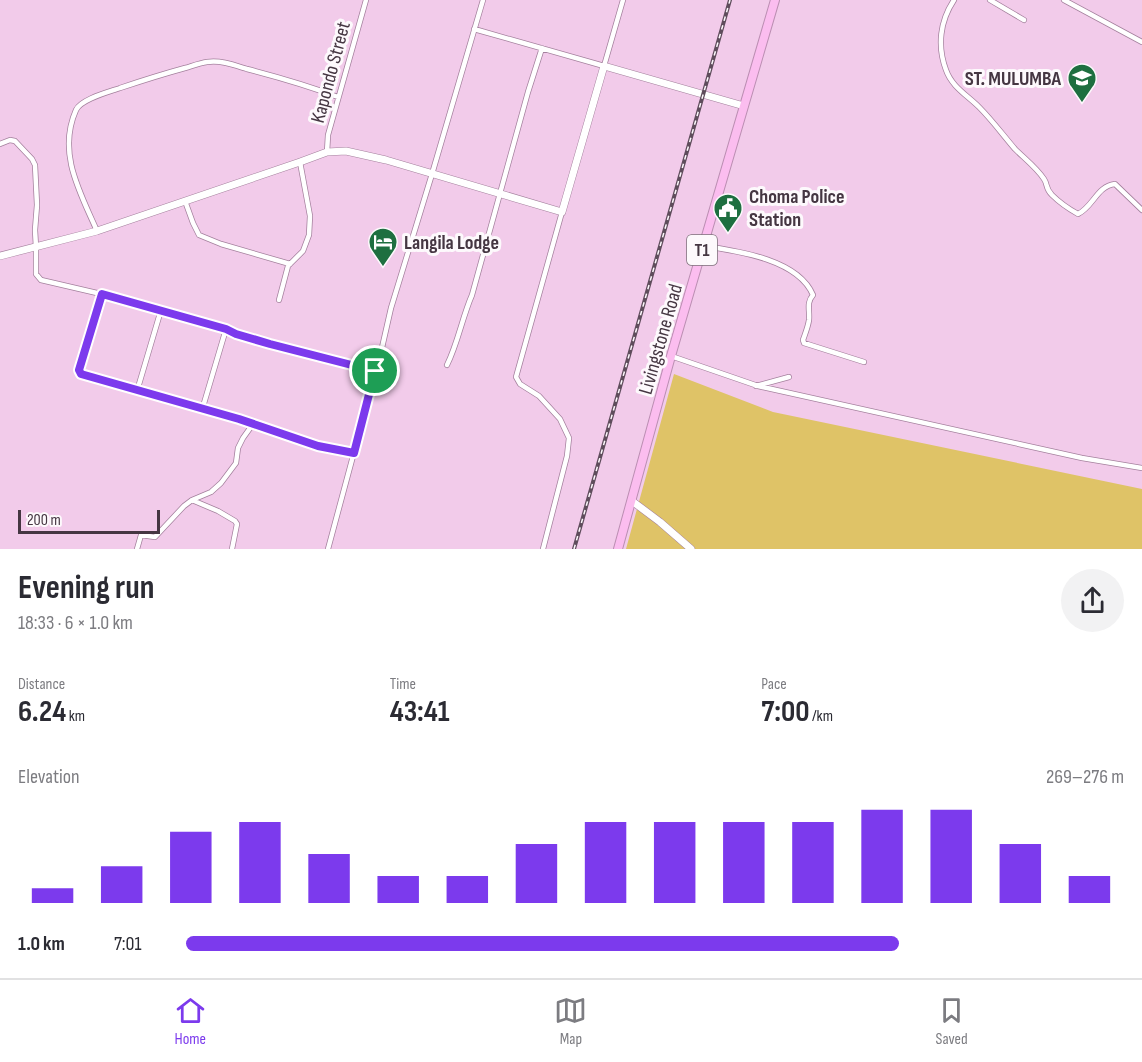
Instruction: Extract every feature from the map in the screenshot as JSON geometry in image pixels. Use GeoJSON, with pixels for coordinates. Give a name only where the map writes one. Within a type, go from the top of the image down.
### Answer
{"type":"FeatureCollection","features":[{"type":"Feature","properties":{"kind":"highway","name":"Livingstone Road"},"geometry":{"type":"LineString","coordinates":[[618,549],[671,356],[775,0]]}},
{"type":"Feature","properties":{"kind":"street","name":"Kapondo Street"},"geometry":{"type":"LineString","coordinates":[[327,152],[328,135],[366,0]]}},
{"type":"Feature","properties":{"kind":"street"},"geometry":{"type":"LineString","coordinates":[[328,549],[391,308],[483,0]]}},
{"type":"Feature","properties":{"kind":"street"},"geometry":{"type":"LineString","coordinates":[[543,549],[567,456],[569,438],[560,419],[539,396],[520,384],[516,376],[623,0]]}},
{"type":"Feature","properties":{"kind":"street"},"geometry":{"type":"LineString","coordinates":[[954,0],[946,13],[941,30],[941,45],[946,71],[954,84],[978,106],[1014,148],[1043,177],[1046,188],[1051,194],[1076,213],[1080,213],[1100,191],[1108,185],[1115,184],[1142,210]]}},
{"type":"Feature","properties":{"kind":"street"},"geometry":{"type":"LineString","coordinates":[[990,0],[1024,20]]}},
{"type":"Feature","properties":{"kind":"street"},"geometry":{"type":"LineString","coordinates":[[1066,1],[1142,42]]}},
{"type":"Feature","properties":{"kind":"street"},"geometry":{"type":"LineString","coordinates":[[474,29],[744,106]]}},
{"type":"Feature","properties":{"kind":"street"},"geometry":{"type":"LineString","coordinates":[[447,365],[472,295],[528,92],[543,48]]}},
{"type":"Feature","properties":{"kind":"street"},"geometry":{"type":"LineString","coordinates":[[97,231],[76,183],[69,159],[70,131],[76,108],[79,105],[96,96],[128,85],[206,62],[222,62],[264,73],[338,97]]}},
{"type":"Feature","properties":{"kind":"street"},"geometry":{"type":"LineString","coordinates":[[0,144],[10,140],[15,141],[35,165],[36,274],[40,280],[102,294],[226,329],[270,344],[375,371]]}},
{"type":"Feature","properties":{"kind":"street"},"geometry":{"type":"LineString","coordinates":[[0,256],[97,231],[327,152],[346,151],[386,160],[562,212]]}},
{"type":"Feature","properties":{"kind":"street"},"geometry":{"type":"LineString","coordinates":[[279,300],[290,264],[303,251],[309,235],[310,216],[300,162]]}},
{"type":"Feature","properties":{"kind":"street"},"geometry":{"type":"LineString","coordinates":[[185,201],[200,235],[221,244],[290,264]]}},
{"type":"Feature","properties":{"kind":"street"},"geometry":{"type":"LineString","coordinates":[[704,246],[769,260],[796,274],[813,295],[809,298],[807,308],[809,317],[804,343],[864,362]]}},
{"type":"Feature","properties":{"kind":"street"},"geometry":{"type":"LineString","coordinates":[[102,294],[80,373],[253,424],[318,446],[354,453]]}},
{"type":"Feature","properties":{"kind":"street"},"geometry":{"type":"LineString","coordinates":[[137,391],[160,310]]}},
{"type":"Feature","properties":{"kind":"street"},"geometry":{"type":"LineString","coordinates":[[202,410],[226,329]]}},
{"type":"Feature","properties":{"kind":"street"},"geometry":{"type":"LineString","coordinates":[[671,356],[756,386],[1082,458],[1141,466]]}},
{"type":"Feature","properties":{"kind":"street"},"geometry":{"type":"LineString","coordinates":[[756,386],[789,377]]}},
{"type":"Feature","properties":{"kind":"street"},"geometry":{"type":"LineString","coordinates":[[137,549],[141,535],[155,537],[184,506],[211,492],[221,483],[236,463],[238,448],[253,424]]}},
{"type":"Feature","properties":{"kind":"street"},"geometry":{"type":"LineString","coordinates":[[192,500],[236,521],[231,549]]}},
{"type":"Feature","properties":{"kind":"street"},"geometry":{"type":"LineString","coordinates":[[632,501],[691,549]]}},
{"type":"Feature","properties":{"kind":"shaded area"},"geometry":{"type":"Polygon","coordinates":[[[674,374],[773,412],[1142,489],[1142,549],[626,549],[674,374]]]}},
{"type":"Feature","properties":{"kind":"railway"},"geometry":{"type":"LineString","coordinates":[[574,549],[730,0]]}},
{"type":"Feature","properties":{"kind":"place","name":"ST. MULUMBA"},"geometry":{"type":"Point","coordinates":[1082,104]}},
{"type":"Feature","properties":{"kind":"place","name":"Choma Police Station"},"geometry":{"type":"Point","coordinates":[728,234]}},
{"type":"Feature","properties":{"kind":"place","name":"Langila Lodge"},"geometry":{"type":"Point","coordinates":[383,268]}},
{"type":"Feature","properties":{"kind":"route"},"geometry":{"type":"LineString","coordinates":[[102,294],[226,329],[270,344],[375,371],[354,453],[318,446],[239,419],[85,376],[79,370],[102,294]]}}]}
